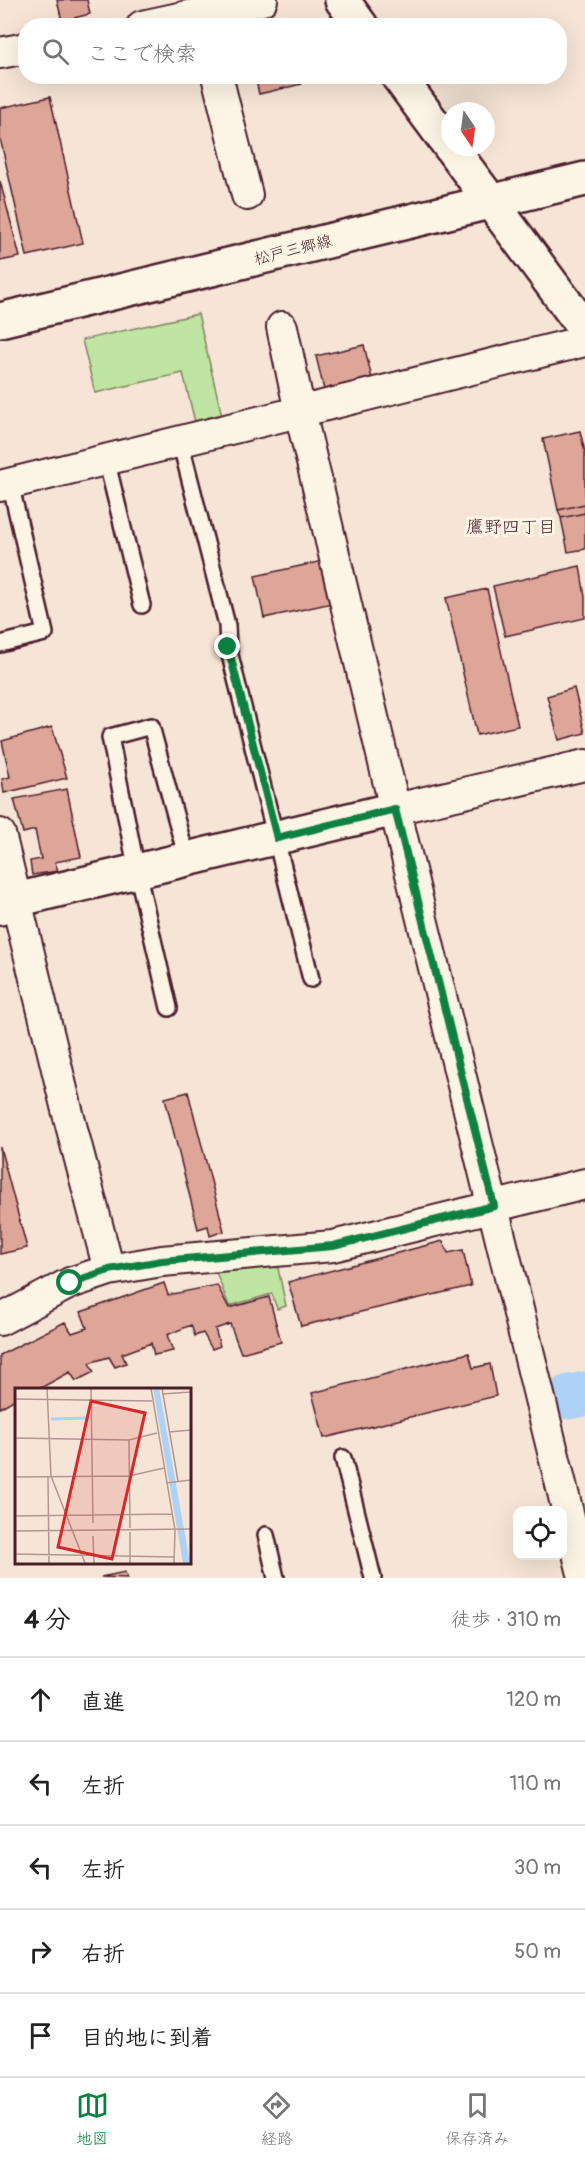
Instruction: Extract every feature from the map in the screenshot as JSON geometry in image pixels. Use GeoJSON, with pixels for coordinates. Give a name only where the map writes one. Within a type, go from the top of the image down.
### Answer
{"type":"FeatureCollection","features":[{"type":"Feature","properties":{"kind":"street"},"geometry":{"type":"LineString","coordinates":[[178,18],[262,0]]}},
{"type":"Feature","properties":{"kind":"street"},"geometry":{"type":"LineString","coordinates":[[342,0],[355,18]]}},
{"type":"Feature","properties":{"kind":"street"},"geometry":{"type":"LineString","coordinates":[[0,53],[18,50]]}},
{"type":"Feature","properties":{"kind":"street"},"geometry":{"type":"LineString","coordinates":[[219,84],[247,195]]}},
{"type":"Feature","properties":{"kind":"street"},"geometry":{"type":"LineString","coordinates":[[404,84],[585,329]]}},
{"type":"Feature","properties":{"kind":"street","name":"松戸三郷線"},"geometry":{"type":"LineString","coordinates":[[0,320],[585,179]]}},
{"type":"Feature","properties":{"kind":"street"},"geometry":{"type":"LineString","coordinates":[[282,327],[300,412],[395,809],[584,1578]]}},
{"type":"Feature","properties":{"kind":"street"},"geometry":{"type":"LineString","coordinates":[[5,484],[585,341]]}},
{"type":"Feature","properties":{"kind":"street"},"geometry":{"type":"LineString","coordinates":[[8,904],[137,871],[585,765]]}},
{"type":"Feature","properties":{"kind":"street"},"geometry":{"type":"LineString","coordinates":[[0,834],[8,904],[109,1270]]}},
{"type":"Feature","properties":{"kind":"street"},"geometry":{"type":"LineString","coordinates":[[0,1320],[70,1283],[109,1270],[162,1261],[333,1246],[585,1184]]}},
{"type":"Feature","properties":{"kind":"lane"},"geometry":{"type":"LineString","coordinates":[[180,441],[227,625],[228,647],[311,979]]}},
{"type":"Feature","properties":{"kind":"lane"},"geometry":{"type":"LineString","coordinates":[[106,459],[142,605]]}},
{"type":"Feature","properties":{"kind":"lane"},"geometry":{"type":"LineString","coordinates":[[0,644],[45,633],[5,484]]}},
{"type":"Feature","properties":{"kind":"lane"},"geometry":{"type":"LineString","coordinates":[[169,1008],[137,871],[110,737],[151,726],[187,859]]}},
{"type":"Feature","properties":{"kind":"lane"},"geometry":{"type":"LineString","coordinates":[[343,1458],[373,1578]]}},
{"type":"Feature","properties":{"kind":"lane"},"geometry":{"type":"LineString","coordinates":[[266,1534],[276,1578]]}},
{"type":"Feature","properties":{"kind":"green space"},"geometry":{"type":"Polygon","coordinates":[[[198,314],[222,416],[195,422],[183,373],[95,393],[82,340],[198,314]]]}},
{"type":"Feature","properties":{"kind":"green space"},"geometry":{"type":"Polygon","coordinates":[[[275,1254],[286,1306],[277,1309],[272,1294],[229,1306],[212,1261],[275,1254]]]}},
{"type":"Feature","properties":{"kind":"building"},"geometry":{"type":"Polygon","coordinates":[[[57,0],[87,0],[90,14],[61,18],[57,0]]]}},
{"type":"Feature","properties":{"kind":"building"},"geometry":{"type":"Polygon","coordinates":[[[257,84],[302,84],[259,94],[257,84]]]}},
{"type":"Feature","properties":{"kind":"building"},"geometry":{"type":"Polygon","coordinates":[[[50,97],[83,243],[27,256],[0,138],[0,108],[50,97]]]}},
{"type":"Feature","properties":{"kind":"building"},"geometry":{"type":"Polygon","coordinates":[[[0,181],[20,257],[0,261],[0,181]]]}},
{"type":"Feature","properties":{"kind":"building"},"geometry":{"type":"Polygon","coordinates":[[[364,345],[373,383],[325,394],[316,356],[364,345]]]}},
{"type":"Feature","properties":{"kind":"building"},"geometry":{"type":"Polygon","coordinates":[[[580,431],[585,452],[585,504],[558,510],[543,439],[580,431]]]}},
{"type":"Feature","properties":{"kind":"building"},"geometry":{"type":"Polygon","coordinates":[[[585,504],[585,513],[561,518],[558,510],[585,504]]]}},
{"type":"Feature","properties":{"kind":"building"},"geometry":{"type":"Polygon","coordinates":[[[585,513],[585,549],[568,552],[561,518],[585,513]]]}},
{"type":"Feature","properties":{"kind":"building"},"geometry":{"type":"Polygon","coordinates":[[[323,561],[332,603],[264,618],[255,576],[323,561]]]}},
{"type":"Feature","properties":{"kind":"building"},"geometry":{"type":"Polygon","coordinates":[[[580,566],[585,597],[585,618],[505,636],[493,586],[580,566]]]}},
{"type":"Feature","properties":{"kind":"building"},"geometry":{"type":"Polygon","coordinates":[[[487,589],[518,726],[477,735],[446,598],[487,589]]]}},
{"type":"Feature","properties":{"kind":"building"},"geometry":{"type":"Polygon","coordinates":[[[574,688],[585,733],[559,740],[547,696],[574,688]]]}},
{"type":"Feature","properties":{"kind":"building"},"geometry":{"type":"Polygon","coordinates":[[[52,727],[67,778],[4,793],[2,779],[10,777],[2,741],[52,727]]]}},
{"type":"Feature","properties":{"kind":"building"},"geometry":{"type":"Polygon","coordinates":[[[67,789],[81,857],[55,862],[58,871],[32,875],[30,861],[41,859],[35,830],[23,833],[14,799],[67,789]]]}},
{"type":"Feature","properties":{"kind":"building"},"geometry":{"type":"Polygon","coordinates":[[[188,1092],[224,1231],[210,1236],[208,1226],[198,1229],[165,1098],[188,1092]]]}},
{"type":"Feature","properties":{"kind":"building"},"geometry":{"type":"Polygon","coordinates":[[[0,1147],[27,1248],[0,1254],[0,1147]]]}},
{"type":"Feature","properties":{"kind":"building"},"geometry":{"type":"Polygon","coordinates":[[[443,1241],[448,1253],[463,1250],[471,1286],[301,1326],[288,1282],[443,1241]]]}},
{"type":"Feature","properties":{"kind":"building"},"geometry":{"type":"Polygon","coordinates":[[[164,1283],[168,1295],[217,1285],[229,1308],[269,1297],[281,1342],[241,1353],[230,1324],[215,1329],[220,1346],[212,1349],[203,1333],[195,1336],[191,1325],[167,1335],[173,1351],[154,1355],[151,1343],[122,1354],[126,1363],[115,1367],[109,1357],[89,1363],[94,1372],[76,1381],[70,1372],[41,1388],[15,1388],[15,1399],[0,1408],[0,1355],[65,1322],[72,1333],[87,1328],[81,1312],[164,1283]]]}},
{"type":"Feature","properties":{"kind":"building"},"geometry":{"type":"Polygon","coordinates":[[[469,1353],[473,1368],[490,1364],[496,1396],[324,1438],[312,1393],[469,1353]]]}},
{"type":"Feature","properties":{"kind":"building"},"geometry":{"type":"Polygon","coordinates":[[[125,1572],[127,1578],[101,1577],[125,1572]]]}},
{"type":"Feature","properties":{"kind":"waterway"},"geometry":{"type":"LineString","coordinates":[[569,1397],[585,1394]]}},
{"type":"Feature","properties":{"kind":"district","name":"鷹野四丁目"},"geometry":{"type":"Point","coordinates":[511,527]}},
{"type":"Feature","properties":{"kind":"route"},"geometry":{"type":"LineString","coordinates":[[70,1283],[109,1270],[162,1261],[333,1246],[494,1206],[395,809],[277,838],[228,647]]}}]}
